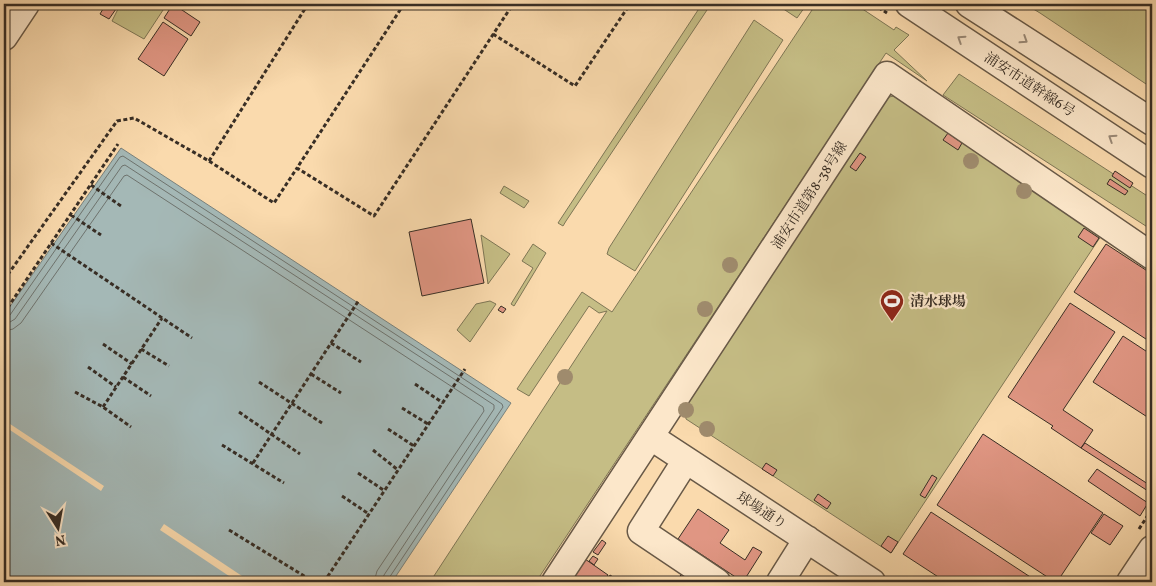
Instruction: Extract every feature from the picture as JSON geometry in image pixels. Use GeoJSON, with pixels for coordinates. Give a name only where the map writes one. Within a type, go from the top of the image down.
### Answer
{"type":"FeatureCollection","features":[{"type":"Feature","properties":{"kind":"street"},"geometry":{"type":"LineString","coordinates":[[4,37],[26,4]]}},
{"type":"Feature","properties":{"kind":"street","name":"浦安市道幹線6号"},"geometry":{"type":"LineString","coordinates":[[909,4],[1152,165]]}},
{"type":"Feature","properties":{"kind":"street"},"geometry":{"type":"LineString","coordinates":[[968,4],[1152,122]]}},
{"type":"Feature","properties":{"kind":"street","name":"浦安市道第8-38号線"},"geometry":{"type":"LineString","coordinates":[[555,582],[887,75],[1152,256]]}},
{"type":"Feature","properties":{"kind":"street","name":"球場通り"},"geometry":{"type":"LineString","coordinates":[[651,437],[872,582]]}},
{"type":"Feature","properties":{"kind":"street"},"geometry":{"type":"LineString","coordinates":[[686,460],[641,531],[717,582]]}},
{"type":"Feature","properties":{"kind":"street"},"geometry":{"type":"LineString","coordinates":[[780,582],[807,540]]}},
{"type":"Feature","properties":{"kind":"street"},"geometry":{"type":"LineString","coordinates":[[1130,582],[1152,550]]}},
{"type":"Feature","properties":{"kind":"path"},"geometry":{"type":"LineString","coordinates":[[98,4],[104,7]]}},
{"type":"Feature","properties":{"kind":"path"},"geometry":{"type":"LineString","coordinates":[[209,162],[308,4]]}},
{"type":"Feature","properties":{"kind":"path"},"geometry":{"type":"LineString","coordinates":[[4,280],[117,122],[134,118],[274,203],[404,4]]}},
{"type":"Feature","properties":{"kind":"path"},"geometry":{"type":"LineString","coordinates":[[297,168],[374,216],[512,4]]}},
{"type":"Feature","properties":{"kind":"path"},"geometry":{"type":"LineString","coordinates":[[493,34],[575,86],[630,4]]}},
{"type":"Feature","properties":{"kind":"path"},"geometry":{"type":"LineString","coordinates":[[4,313],[118,144]]}},
{"type":"Feature","properties":{"kind":"path"},"geometry":{"type":"LineString","coordinates":[[91,185],[121,206]]}},
{"type":"Feature","properties":{"kind":"path"},"geometry":{"type":"LineString","coordinates":[[71,215],[101,235]]}},
{"type":"Feature","properties":{"kind":"path"},"geometry":{"type":"LineString","coordinates":[[52,243],[192,338]]}},
{"type":"Feature","properties":{"kind":"path"},"geometry":{"type":"LineString","coordinates":[[253,463],[359,300]]}},
{"type":"Feature","properties":{"kind":"path"},"geometry":{"type":"LineString","coordinates":[[103,407],[162,318]]}},
{"type":"Feature","properties":{"kind":"path"},"geometry":{"type":"LineString","coordinates":[[331,343],[361,362]]}},
{"type":"Feature","properties":{"kind":"path"},"geometry":{"type":"LineString","coordinates":[[103,344],[132,364]]}},
{"type":"Feature","properties":{"kind":"path"},"geometry":{"type":"LineString","coordinates":[[142,349],[169,366]]}},
{"type":"Feature","properties":{"kind":"path"},"geometry":{"type":"LineString","coordinates":[[88,367],[116,387]]}},
{"type":"Feature","properties":{"kind":"path"},"geometry":{"type":"LineString","coordinates":[[324,582],[465,368]]}},
{"type":"Feature","properties":{"kind":"path"},"geometry":{"type":"LineString","coordinates":[[311,374],[341,393]]}},
{"type":"Feature","properties":{"kind":"path"},"geometry":{"type":"LineString","coordinates":[[123,377],[151,396]]}},
{"type":"Feature","properties":{"kind":"path"},"geometry":{"type":"LineString","coordinates":[[259,382],[322,423]]}},
{"type":"Feature","properties":{"kind":"path"},"geometry":{"type":"LineString","coordinates":[[416,384],[443,403]]}},
{"type":"Feature","properties":{"kind":"path"},"geometry":{"type":"LineString","coordinates":[[75,392],[103,407],[131,427]]}},
{"type":"Feature","properties":{"kind":"path"},"geometry":{"type":"LineString","coordinates":[[402,408],[428,424]]}},
{"type":"Feature","properties":{"kind":"path"},"geometry":{"type":"LineString","coordinates":[[238,412],[300,454]]}},
{"type":"Feature","properties":{"kind":"path"},"geometry":{"type":"LineString","coordinates":[[388,429],[414,446]]}},
{"type":"Feature","properties":{"kind":"path"},"geometry":{"type":"LineString","coordinates":[[222,445],[284,484]]}},
{"type":"Feature","properties":{"kind":"path"},"geometry":{"type":"LineString","coordinates":[[372,450],[398,470]]}},
{"type":"Feature","properties":{"kind":"path"},"geometry":{"type":"LineString","coordinates":[[358,473],[384,491]]}},
{"type":"Feature","properties":{"kind":"path"},"geometry":{"type":"LineString","coordinates":[[342,496],[369,514]]}},
{"type":"Feature","properties":{"kind":"path"},"geometry":{"type":"LineString","coordinates":[[230,530],[314,582]]}},
{"type":"Feature","properties":{"kind":"shaded area"},"geometry":{"type":"Polygon","coordinates":[[[110,4],[167,4],[144,39],[112,21],[118,9],[110,4]]]}},
{"type":"Feature","properties":{"kind":"shaded area"},"geometry":{"type":"Polygon","coordinates":[[[702,4],[711,4],[563,226],[558,223],[702,4]]]}},
{"type":"Feature","properties":{"kind":"shaded area"},"geometry":{"type":"Polygon","coordinates":[[[776,4],[807,4],[797,18],[776,4]]]}},
{"type":"Feature","properties":{"kind":"shaded area"},"geometry":{"type":"Polygon","coordinates":[[[816,4],[855,4],[894,30],[896,27],[909,35],[894,50],[927,81],[886,53],[536,582],[430,582],[607,311],[599,313],[589,306],[529,396],[517,389],[582,292],[612,312],[816,4]]]}},
{"type":"Feature","properties":{"kind":"shaded area"},"geometry":{"type":"Polygon","coordinates":[[[1025,4],[1152,4],[1152,88],[1040,13],[1025,4]]]}},
{"type":"Feature","properties":{"kind":"shaded area"},"geometry":{"type":"Polygon","coordinates":[[[754,20],[783,40],[635,271],[607,254],[609,248],[754,20]]]}},
{"type":"Feature","properties":{"kind":"shaded area"},"geometry":{"type":"Polygon","coordinates":[[[959,74],[1152,199],[1152,230],[943,95],[959,74]]]}},
{"type":"Feature","properties":{"kind":"shaded area","name":"清水球場"},"geometry":{"type":"Polygon","coordinates":[[[894,96],[1101,236],[891,553],[686,419],[685,408],[884,98],[894,96]]]}},
{"type":"Feature","properties":{"kind":"shaded area"},"geometry":{"type":"Polygon","coordinates":[[[504,186],[529,201],[524,208],[500,193],[504,186]]]}},
{"type":"Feature","properties":{"kind":"shaded area"},"geometry":{"type":"Polygon","coordinates":[[[481,235],[510,254],[488,284],[481,235]]]}},
{"type":"Feature","properties":{"kind":"shaded area"},"geometry":{"type":"Polygon","coordinates":[[[533,244],[546,253],[514,306],[511,304],[533,268],[522,261],[533,244]]]}},
{"type":"Feature","properties":{"kind":"shaded area"},"geometry":{"type":"Polygon","coordinates":[[[490,301],[496,304],[470,342],[457,330],[476,304],[490,301]]]}},
{"type":"Feature","properties":{"kind":"water"},"geometry":{"type":"Polygon","coordinates":[[[121,148],[511,403],[392,582],[4,582],[4,315],[121,148]]]}},
{"type":"Feature","properties":{"kind":"pier"},"geometry":{"type":"Polygon","coordinates":[[[4,420],[104,486],[101,491],[4,426],[4,420]]]}},
{"type":"Feature","properties":{"kind":"pier"},"geometry":{"type":"Polygon","coordinates":[[[164,524],[251,582],[238,582],[160,530],[164,524]]]}},
{"type":"Feature","properties":{"kind":"building"},"geometry":{"type":"Polygon","coordinates":[[[106,4],[116,9],[109,19],[100,14],[106,4]]]}},
{"type":"Feature","properties":{"kind":"building"},"geometry":{"type":"Polygon","coordinates":[[[173,4],[200,22],[191,36],[164,18],[173,4]]]}},
{"type":"Feature","properties":{"kind":"building"},"geometry":{"type":"Polygon","coordinates":[[[163,22],[188,39],[164,76],[138,59],[163,22]]]}},
{"type":"Feature","properties":{"kind":"building"},"geometry":{"type":"Polygon","coordinates":[[[948,133],[962,143],[958,150],[943,140],[948,133]]]}},
{"type":"Feature","properties":{"kind":"building"},"geometry":{"type":"Polygon","coordinates":[[[860,153],[866,157],[856,171],[850,167],[860,153]]]}},
{"type":"Feature","properties":{"kind":"building"},"geometry":{"type":"Polygon","coordinates":[[[1115,171],[1133,183],[1130,188],[1112,176],[1115,171]]]}},
{"type":"Feature","properties":{"kind":"building"},"geometry":{"type":"Polygon","coordinates":[[[1110,179],[1128,191],[1125,195],[1107,184],[1110,179]]]}},
{"type":"Feature","properties":{"kind":"building"},"geometry":{"type":"Polygon","coordinates":[[[471,219],[484,283],[422,296],[409,232],[471,219]]]}},
{"type":"Feature","properties":{"kind":"building"},"geometry":{"type":"Polygon","coordinates":[[[1084,228],[1099,238],[1093,247],[1078,237],[1084,228]]]}},
{"type":"Feature","properties":{"kind":"building"},"geometry":{"type":"Polygon","coordinates":[[[1106,244],[1152,274],[1152,343],[1074,292],[1106,244]]]}},
{"type":"Feature","properties":{"kind":"building"},"geometry":{"type":"Polygon","coordinates":[[[1070,303],[1115,332],[1063,410],[1093,430],[1081,448],[1051,428],[1053,426],[1008,397],[1070,303]]]}},
{"type":"Feature","properties":{"kind":"building"},"geometry":{"type":"Polygon","coordinates":[[[501,306],[506,309],[503,313],[498,310],[501,306]]]}},
{"type":"Feature","properties":{"kind":"building"},"geometry":{"type":"Polygon","coordinates":[[[1123,336],[1152,355],[1152,420],[1093,382],[1123,336]]]}},
{"type":"Feature","properties":{"kind":"building"},"geometry":{"type":"Polygon","coordinates":[[[983,434],[1103,513],[1057,582],[937,505],[983,434]]]}},
{"type":"Feature","properties":{"kind":"building"},"geometry":{"type":"Polygon","coordinates":[[[1085,443],[1151,486],[1148,491],[1081,448],[1085,443]]]}},
{"type":"Feature","properties":{"kind":"building"},"geometry":{"type":"Polygon","coordinates":[[[766,463],[777,470],[773,476],[762,469],[766,463]]]}},
{"type":"Feature","properties":{"kind":"building"},"geometry":{"type":"Polygon","coordinates":[[[1097,469],[1148,503],[1140,516],[1088,481],[1097,469]]]}},
{"type":"Feature","properties":{"kind":"building"},"geometry":{"type":"Polygon","coordinates":[[[932,475],[937,478],[925,498],[920,495],[932,475]]]}},
{"type":"Feature","properties":{"kind":"building"},"geometry":{"type":"Polygon","coordinates":[[[818,494],[831,503],[827,509],[814,500],[818,494]]]}},
{"type":"Feature","properties":{"kind":"building"},"geometry":{"type":"Polygon","coordinates":[[[698,509],[729,530],[720,543],[745,560],[753,547],[762,552],[743,582],[678,539],[698,509]]]}},
{"type":"Feature","properties":{"kind":"building"},"geometry":{"type":"Polygon","coordinates":[[[931,512],[1038,582],[946,582],[903,554],[931,512]]]}},
{"type":"Feature","properties":{"kind":"building"},"geometry":{"type":"Polygon","coordinates":[[[1104,514],[1123,526],[1110,545],[1091,533],[1104,514]]]}},
{"type":"Feature","properties":{"kind":"building"},"geometry":{"type":"Polygon","coordinates":[[[888,536],[898,542],[891,553],[881,546],[888,536]]]}},
{"type":"Feature","properties":{"kind":"building"},"geometry":{"type":"Polygon","coordinates":[[[602,540],[606,543],[598,555],[593,552],[602,540]]]}},
{"type":"Feature","properties":{"kind":"building"},"geometry":{"type":"Polygon","coordinates":[[[593,556],[598,559],[594,565],[589,561],[593,556]]]}},
{"type":"Feature","properties":{"kind":"building"},"geometry":{"type":"Polygon","coordinates":[[[585,559],[608,575],[603,582],[569,582],[585,559]]]}},
{"type":"Feature","properties":{"kind":"building"},"geometry":{"type":"Polygon","coordinates":[[[685,569],[704,582],[676,582],[685,569]]]}},
{"type":"Feature","properties":{"kind":"building"},"geometry":{"type":"Polygon","coordinates":[[[610,575],[621,582],[606,582],[610,575]]]}},
{"type":"Feature","properties":{"kind":"place","name":"清水球場"},"geometry":{"type":"Point","coordinates":[892,322]}}]}
